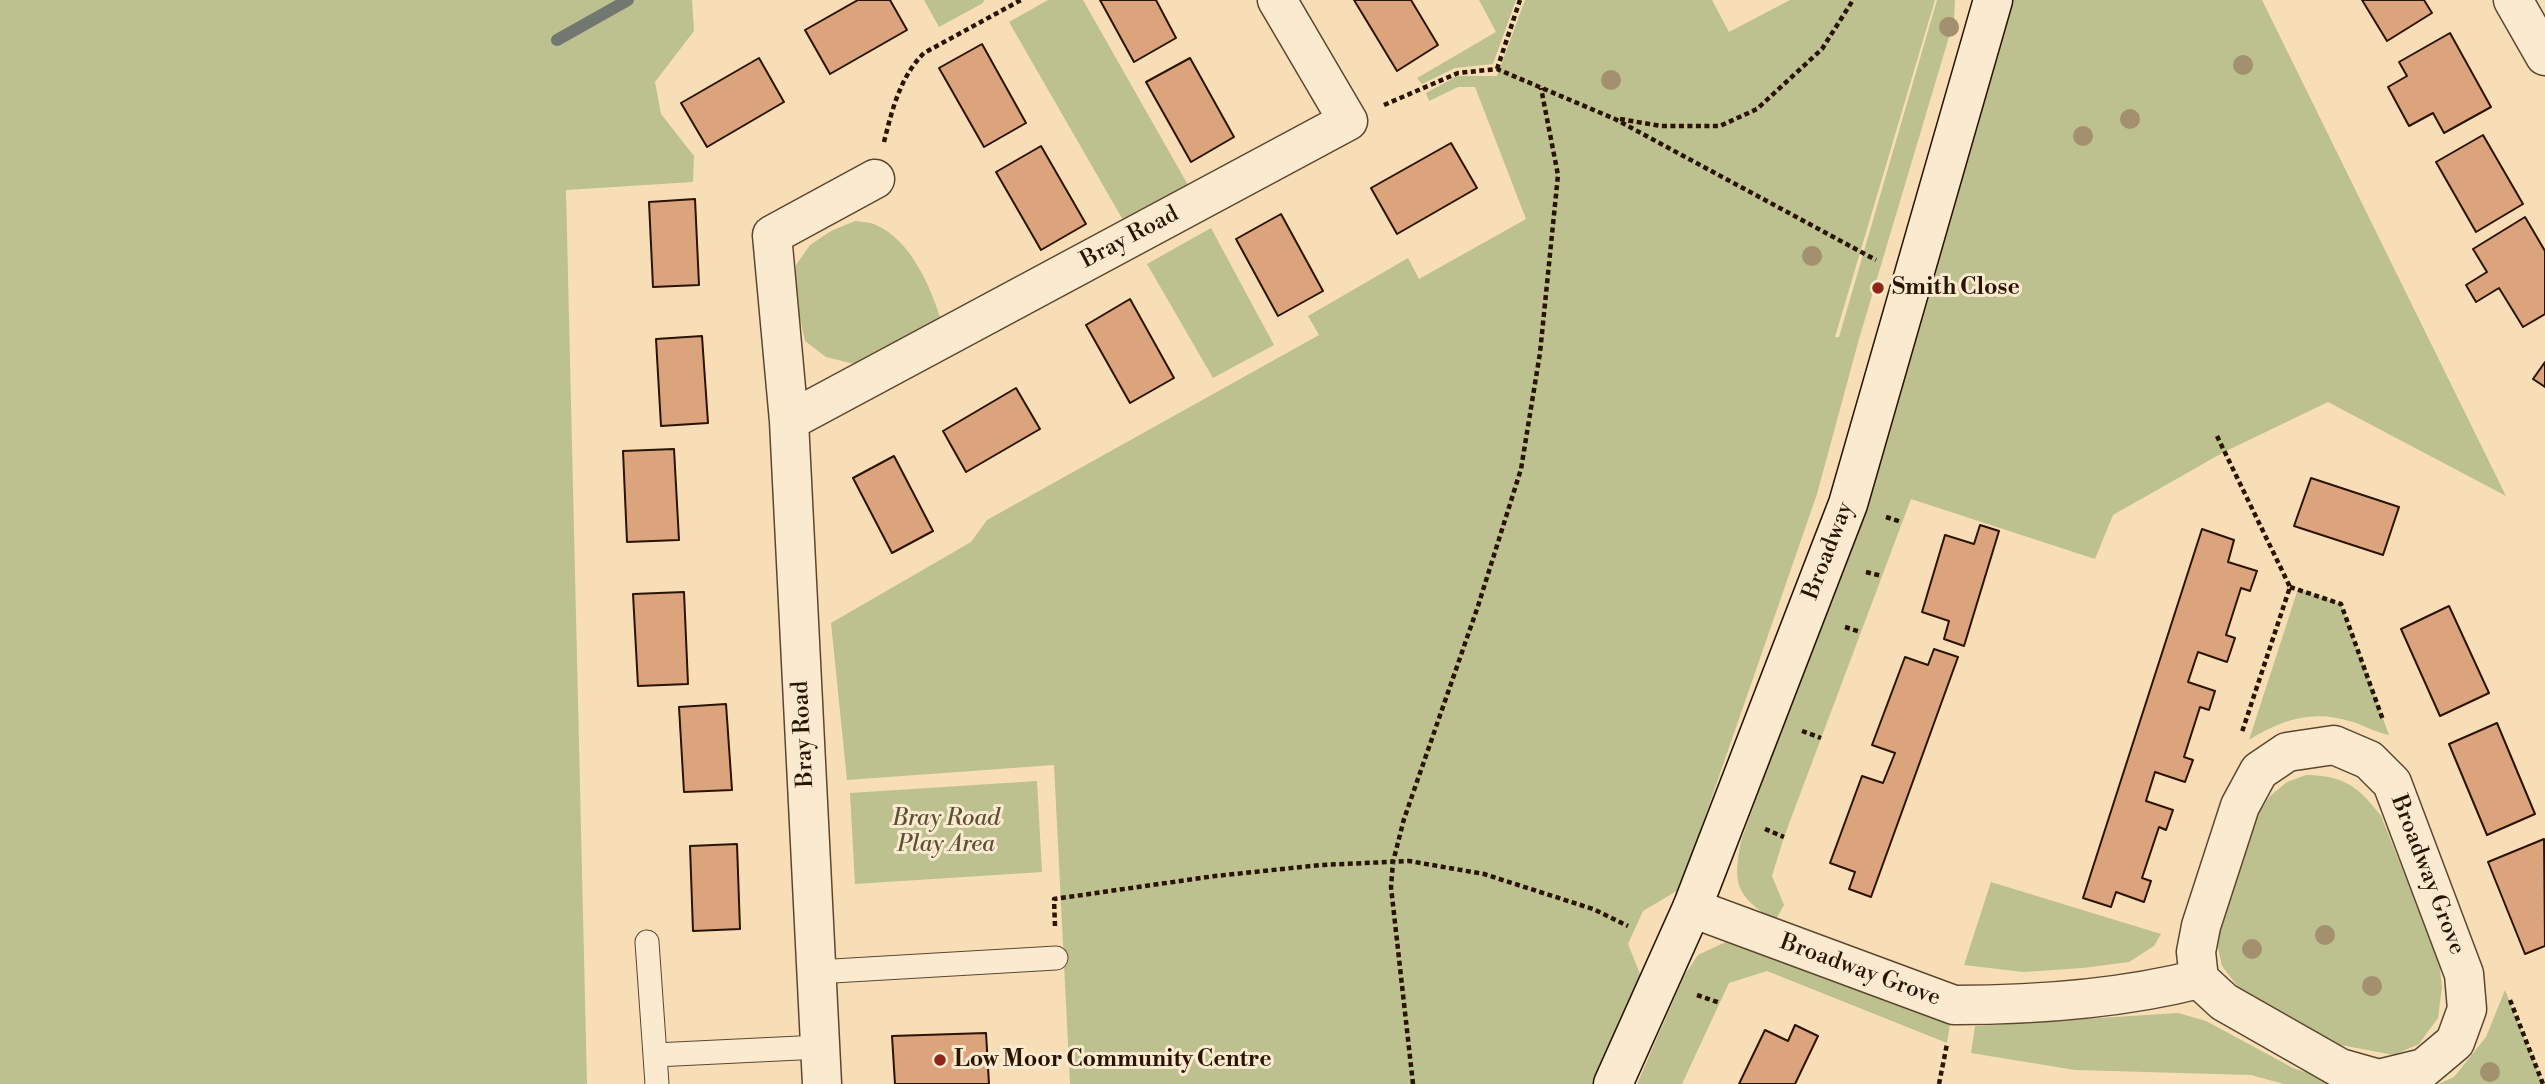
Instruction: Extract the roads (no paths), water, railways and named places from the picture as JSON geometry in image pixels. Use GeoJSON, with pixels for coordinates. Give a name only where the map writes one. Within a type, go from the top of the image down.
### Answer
{"type":"FeatureCollection","features":[{"type":"Feature","properties":{"kind":"street","name":"Bray Road"},"geometry":{"type":"LineString","coordinates":[[789,421],[1348,121],[1277,0]]}},
{"type":"Feature","properties":{"kind":"street","name":"Broadway"},"geometry":{"type":"LineString","coordinates":[[1613,1084],[1692,908],[1848,504],[1993,0]]}},
{"type":"Feature","properties":{"kind":"street","name":"Bray Road"},"geometry":{"type":"LineString","coordinates":[[822,1084],[789,421],[772,235],[875,178]]}},
{"type":"Feature","properties":{"kind":"street","name":"Broadway Grove"},"geometry":{"type":"LineString","coordinates":[[2333,745],[2369,760],[2392,783],[2464,974],[2467,1009],[2455,1042],[2429,1076],[2379,1079],[2340,1068],[2224,1002],[2199,979],[2196,952],[2201,926],[2240,806],[2259,771],[2287,752],[2333,745]]}},
{"type":"Feature","properties":{"kind":"street","name":"Broadway Grove"},"geometry":{"type":"LineString","coordinates":[[1692,908],[1954,1005],[1997,1005],[2148,991],[2199,979]]}},
{"type":"Feature","properties":{"kind":"lane"},"geometry":{"type":"LineString","coordinates":[[647,942],[657,1084]]}},
{"type":"Feature","properties":{"kind":"lane"},"geometry":{"type":"LineString","coordinates":[[816,972],[1056,958]]}},
{"type":"Feature","properties":{"kind":"lane"},"geometry":{"type":"LineString","coordinates":[[655,1055],[820,1046]]}},
{"type":"Feature","properties":{"kind":"waterway"},"geometry":{"type":"LineString","coordinates":[[557,40],[628,0]]}},
{"type":"Feature","properties":{"kind":"place","name":"Smith Close"},"geometry":{"type":"Point","coordinates":[1878,288]}},
{"type":"Feature","properties":{"kind":"place","name":"Low Moor Community Centre"},"geometry":{"type":"Point","coordinates":[940,1060]}},
{"type":"Feature","properties":{"kind":"park label","name":"Bray Road Play Area"},"geometry":{"type":"Point","coordinates":[946,832]}}]}
